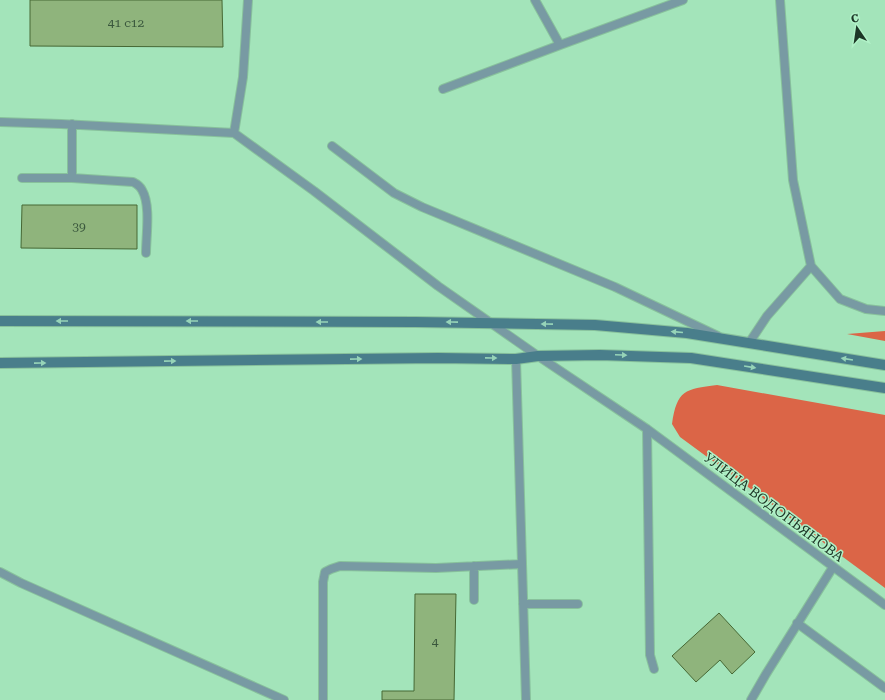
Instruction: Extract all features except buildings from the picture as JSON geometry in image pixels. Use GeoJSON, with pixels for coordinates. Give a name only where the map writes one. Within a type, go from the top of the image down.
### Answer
{"type":"FeatureCollection","features":[{"type":"Feature","properties":{"kind":"main road"},"geometry":{"type":"LineString","coordinates":[[0,321],[416,322],[595,325],[687,333],[723,338],[885,366]]}},
{"type":"Feature","properties":{"kind":"main road"},"geometry":{"type":"LineString","coordinates":[[0,363],[438,358],[516,359],[538,356],[600,355],[691,358],[885,388]]}},
{"type":"Feature","properties":{"kind":"lane"},"geometry":{"type":"LineString","coordinates":[[0,122],[72,124],[234,133],[242,77],[248,0]]}},
{"type":"Feature","properties":{"kind":"lane"},"geometry":{"type":"LineString","coordinates":[[535,0],[560,45]]}},
{"type":"Feature","properties":{"kind":"lane"},"geometry":{"type":"LineString","coordinates":[[443,89],[682,0]]}},
{"type":"Feature","properties":{"kind":"lane"},"geometry":{"type":"LineString","coordinates":[[780,0],[793,180],[811,266],[840,299],[866,309],[885,311]]}},
{"type":"Feature","properties":{"kind":"lane"},"geometry":{"type":"LineString","coordinates":[[72,124],[72,178]]}},
{"type":"Feature","properties":{"kind":"lane","name":"УЛИЦА ВОДОПЬЯНОВА"},"geometry":{"type":"LineString","coordinates":[[234,133],[438,286],[538,356],[647,429],[885,605]]}},
{"type":"Feature","properties":{"kind":"lane"},"geometry":{"type":"LineString","coordinates":[[332,146],[394,193],[422,207],[615,287],[723,338]]}},
{"type":"Feature","properties":{"kind":"lane"},"geometry":{"type":"LineString","coordinates":[[22,178],[72,178],[133,182],[139,185],[143,191],[147,205],[146,253]]}},
{"type":"Feature","properties":{"kind":"lane"},"geometry":{"type":"LineString","coordinates":[[749,343],[767,316],[811,266]]}},
{"type":"Feature","properties":{"kind":"lane"},"geometry":{"type":"LineString","coordinates":[[516,359],[526,700]]}},
{"type":"Feature","properties":{"kind":"lane"},"geometry":{"type":"LineString","coordinates":[[647,429],[650,655],[654,669]]}},
{"type":"Feature","properties":{"kind":"lane"},"geometry":{"type":"LineString","coordinates":[[323,700],[323,582],[325,572],[340,566],[436,568],[522,564]]}},
{"type":"Feature","properties":{"kind":"lane"},"geometry":{"type":"LineString","coordinates":[[474,566],[474,600]]}},
{"type":"Feature","properties":{"kind":"lane"},"geometry":{"type":"LineString","coordinates":[[751,700],[797,623],[833,567]]}},
{"type":"Feature","properties":{"kind":"lane"},"geometry":{"type":"LineString","coordinates":[[0,572],[21,583],[284,700]]}},
{"type":"Feature","properties":{"kind":"lane"},"geometry":{"type":"LineString","coordinates":[[523,604],[578,604]]}},
{"type":"Feature","properties":{"kind":"lane"},"geometry":{"type":"LineString","coordinates":[[797,623],[885,688]]}},
{"type":"Feature","properties":{"kind":"shaded area"},"geometry":{"type":"Polygon","coordinates":[[[885,331],[885,341],[847,334],[885,331]]]}},
{"type":"Feature","properties":{"kind":"shaded area"},"geometry":{"type":"Polygon","coordinates":[[[717,385],[885,415],[885,588],[680,437],[672,424],[674,413],[680,398],[684,393],[690,390],[717,385]]]}}]}
